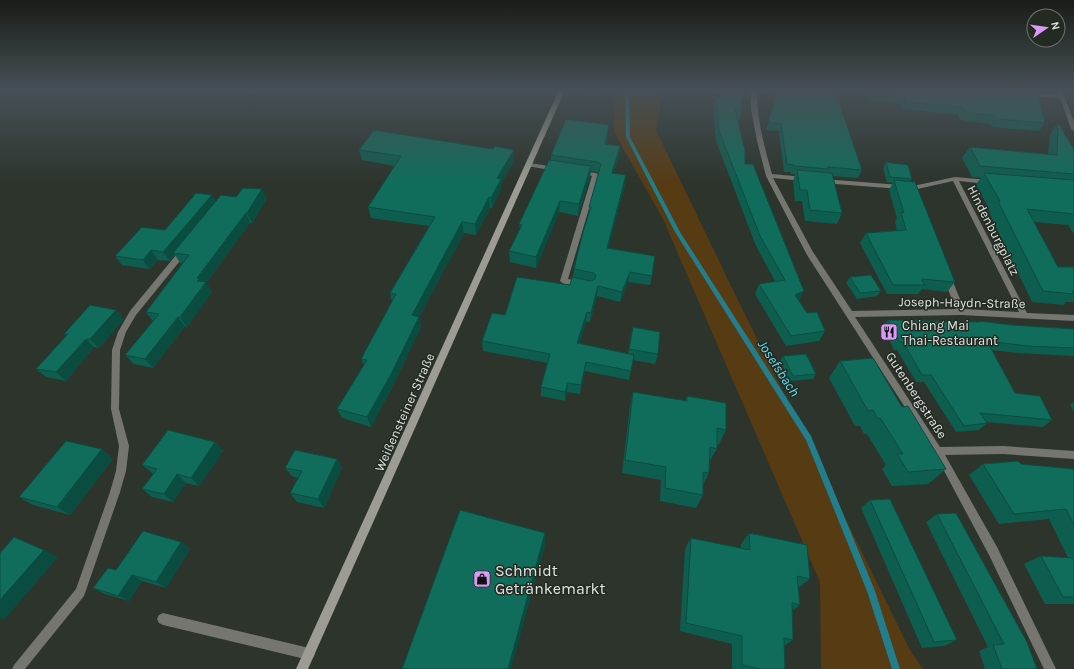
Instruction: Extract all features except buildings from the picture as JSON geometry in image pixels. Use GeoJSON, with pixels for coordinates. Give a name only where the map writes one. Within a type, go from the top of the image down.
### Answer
{"type":"FeatureCollection","features":[{"type":"Feature","properties":{"kind":"main road","name":"Weißensteiner Straße"},"geometry":{"type":"LineString","coordinates":[[302,669],[548,121]]}},
{"type":"Feature","properties":{"kind":"street","name":"Gutenbergstraße"},"geometry":{"type":"LineString","coordinates":[[756,121],[769,176],[810,252],[938,451],[993,550],[1050,669]]}},
{"type":"Feature","properties":{"kind":"street"},"geometry":{"type":"LineString","coordinates":[[529,165],[566,171]]}},
{"type":"Feature","properties":{"kind":"street"},"geometry":{"type":"LineString","coordinates":[[574,172],[596,175],[564,281],[590,286]]}},
{"type":"Feature","properties":{"kind":"street"},"geometry":{"type":"LineString","coordinates":[[769,176],[914,192],[955,179],[994,182]]}},
{"type":"Feature","properties":{"kind":"street","name":"Hindenburgplatz"},"geometry":{"type":"LineString","coordinates":[[955,179],[1024,314]]}},
{"type":"Feature","properties":{"kind":"street"},"geometry":{"type":"LineString","coordinates":[[18,669],[80,592],[116,492],[121,471],[124,446],[115,409],[115,376],[118,344],[122,332],[133,314],[188,246]]}},
{"type":"Feature","properties":{"kind":"street"},"geometry":{"type":"LineString","coordinates":[[944,268],[961,312]]}},
{"type":"Feature","properties":{"kind":"street","name":"Joseph-Haydn-Straße"},"geometry":{"type":"LineString","coordinates":[[850,314],[961,312],[1024,314],[1074,318]]}},
{"type":"Feature","properties":{"kind":"street"},"geometry":{"type":"LineString","coordinates":[[938,451],[1003,450],[1074,455]]}},
{"type":"Feature","properties":{"kind":"street"},"geometry":{"type":"LineString","coordinates":[[163,619],[309,654]]}},
{"type":"Feature","properties":{"kind":"shaded area"},"geometry":{"type":"Polygon","coordinates":[[[614,121],[658,121],[656,130],[733,290],[910,650],[923,669],[821,669],[820,582],[663,219],[614,132],[614,121]]]}},
{"type":"Feature","properties":{"kind":"waterway","name":"Josefsbach"},"geometry":{"type":"LineString","coordinates":[[628,121],[628,137],[678,232],[809,438],[871,591],[896,669]]}},
{"type":"Feature","properties":{"kind":"place","name":"Chiang Mai Thai-Restaurant"},"geometry":{"type":"Point","coordinates":[889,332]}},
{"type":"Feature","properties":{"kind":"place","name":"Schmidt Getränkemarkt"},"geometry":{"type":"Point","coordinates":[482,579]}}]}
